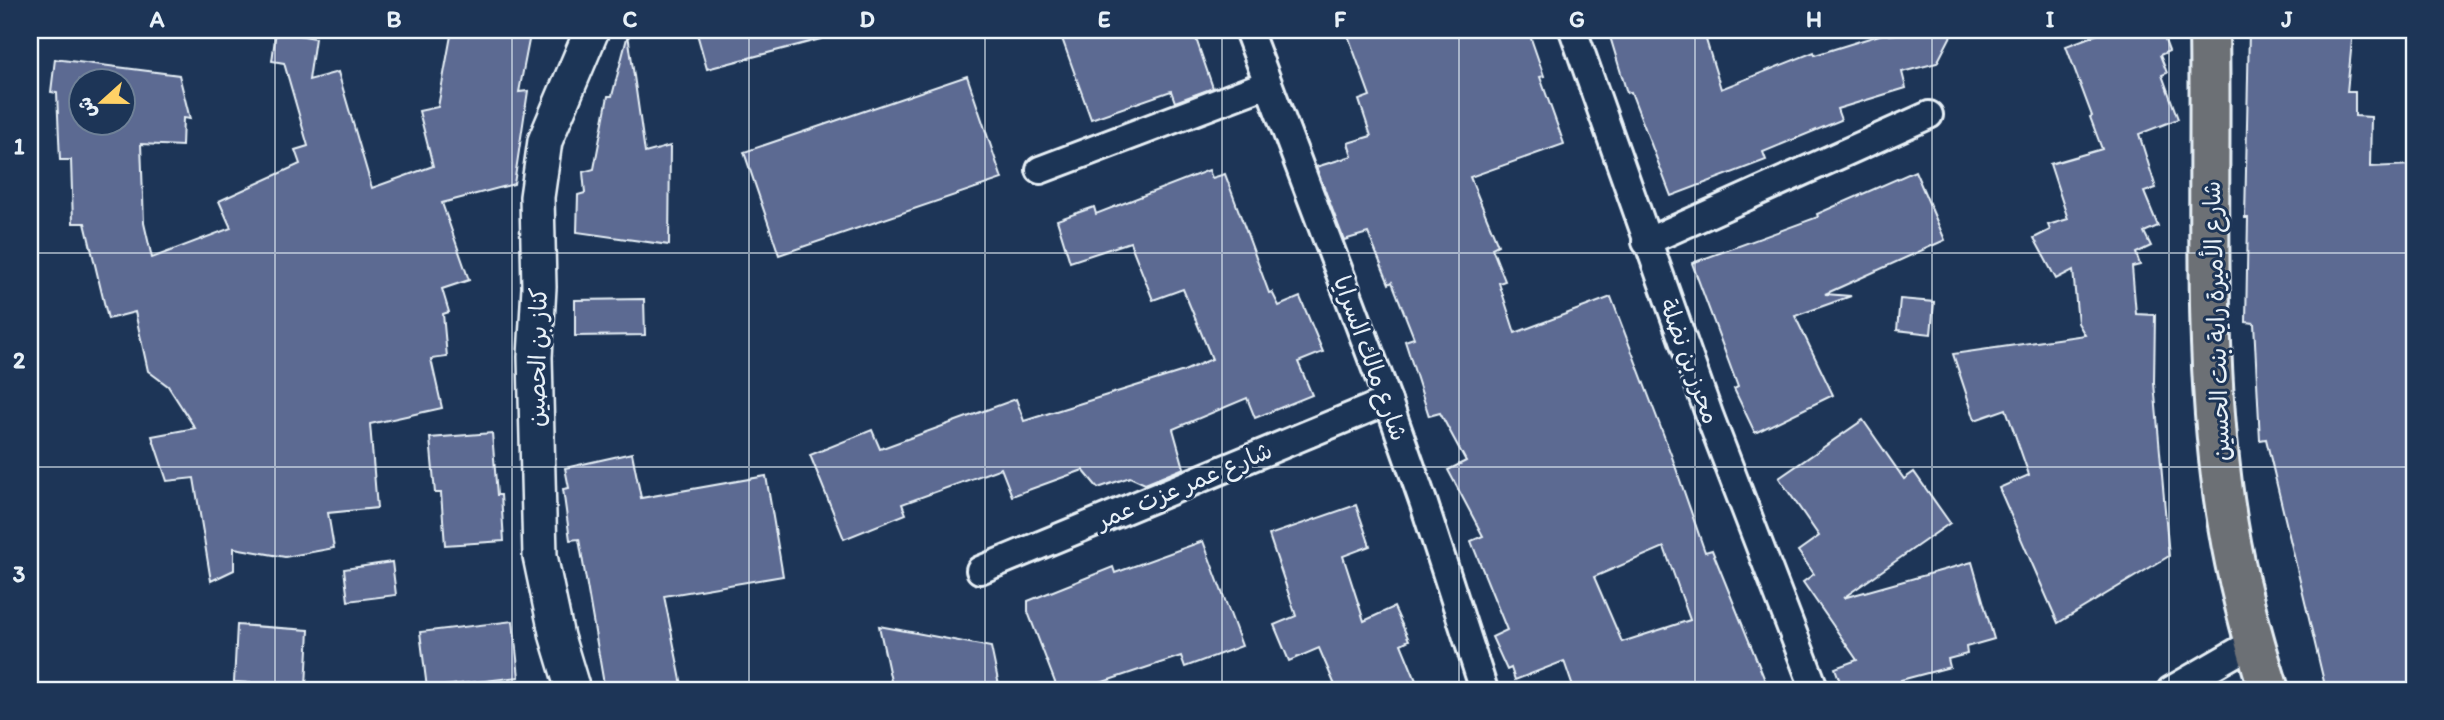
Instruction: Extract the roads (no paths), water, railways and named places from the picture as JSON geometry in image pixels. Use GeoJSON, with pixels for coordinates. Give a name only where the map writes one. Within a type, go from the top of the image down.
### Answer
{"type":"FeatureCollection","features":[{"type":"Feature","properties":{"kind":"main road","name":"شارع الأميرة راية بنت الحسين"},"geometry":{"type":"LineString","coordinates":[[2209,30],[2211,319],[2216,423],[2228,526],[2254,642],[2269,690]]}},
{"type":"Feature","properties":{"kind":"street","name":"كناز بن الحصين"},"geometry":{"type":"LineString","coordinates":[[573,690],[557,637],[540,556],[534,357],[539,287],[537,197],[545,141],[592,30]]}},
{"type":"Feature","properties":{"kind":"street","name":"شارع مالك السرايا"},"geometry":{"type":"LineString","coordinates":[[1248,30],[1388,401],[1484,690]]}},
{"type":"Feature","properties":{"kind":"street","name":"محرز بن نضلة"},"geometry":{"type":"LineString","coordinates":[[1573,30],[1710,418],[1815,690]]}},
{"type":"Feature","properties":{"kind":"street"},"geometry":{"type":"LineString","coordinates":[[1040,170],[1267,84]]}},
{"type":"Feature","properties":{"kind":"street"},"geometry":{"type":"LineString","coordinates":[[1646,242],[1929,115]]}},
{"type":"Feature","properties":{"kind":"street","name":"شارع عمر عزت عمر"},"geometry":{"type":"LineString","coordinates":[[979,570],[1388,401]]}},
{"type":"Feature","properties":{"kind":"street"},"geometry":{"type":"LineString","coordinates":[[2171,690],[2254,642]]}}]}
